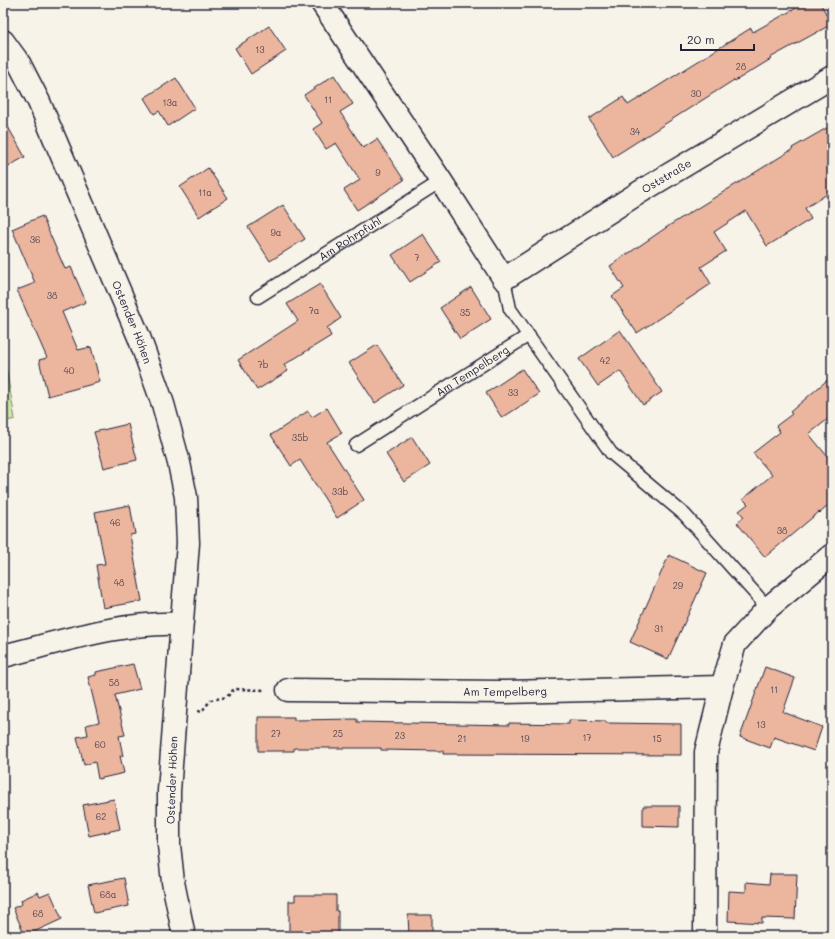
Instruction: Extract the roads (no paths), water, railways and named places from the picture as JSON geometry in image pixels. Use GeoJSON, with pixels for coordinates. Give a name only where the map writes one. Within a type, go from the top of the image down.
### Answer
{"type":"FeatureCollection","features":[{"type":"Feature","properties":{"kind":"street"},"geometry":{"type":"LineString","coordinates":[[322,3],[441,181],[504,279]]}},
{"type":"Feature","properties":{"kind":"street","name":"Ostender Höhen"},"geometry":{"type":"LineString","coordinates":[[3,41],[19,64],[39,102],[139,337],[163,404],[179,463],[186,497],[188,543],[175,710],[170,791],[169,845],[184,936]]}},
{"type":"Feature","properties":{"kind":"street","name":"Oststraße"},"geometry":{"type":"LineString","coordinates":[[504,279],[640,192],[832,77]]}},
{"type":"Feature","properties":{"kind":"street"},"geometry":{"type":"LineString","coordinates":[[705,936],[706,752],[722,687],[735,644],[768,608],[832,556]]}},
{"type":"Feature","properties":{"kind":"street"},"geometry":{"type":"LineString","coordinates":[[3,656],[113,629],[162,623],[181,624]]}},
{"type":"Feature","properties":{"kind":"street","name":"Am Tempelberg"},"geometry":{"type":"LineString","coordinates":[[288,690],[505,692],[722,687]]}},
{"type":"Feature","properties":{"kind":"lane","name":"Am Rohrpfuhl"},"geometry":{"type":"LineString","coordinates":[[258,297],[441,181]]}},
{"type":"Feature","properties":{"kind":"lane"},"geometry":{"type":"LineString","coordinates":[[504,279],[510,309],[611,454],[685,515],[768,608]]}},
{"type":"Feature","properties":{"kind":"lane","name":"Am Tempelberg"},"geometry":{"type":"LineString","coordinates":[[356,445],[529,335]]}}]}
